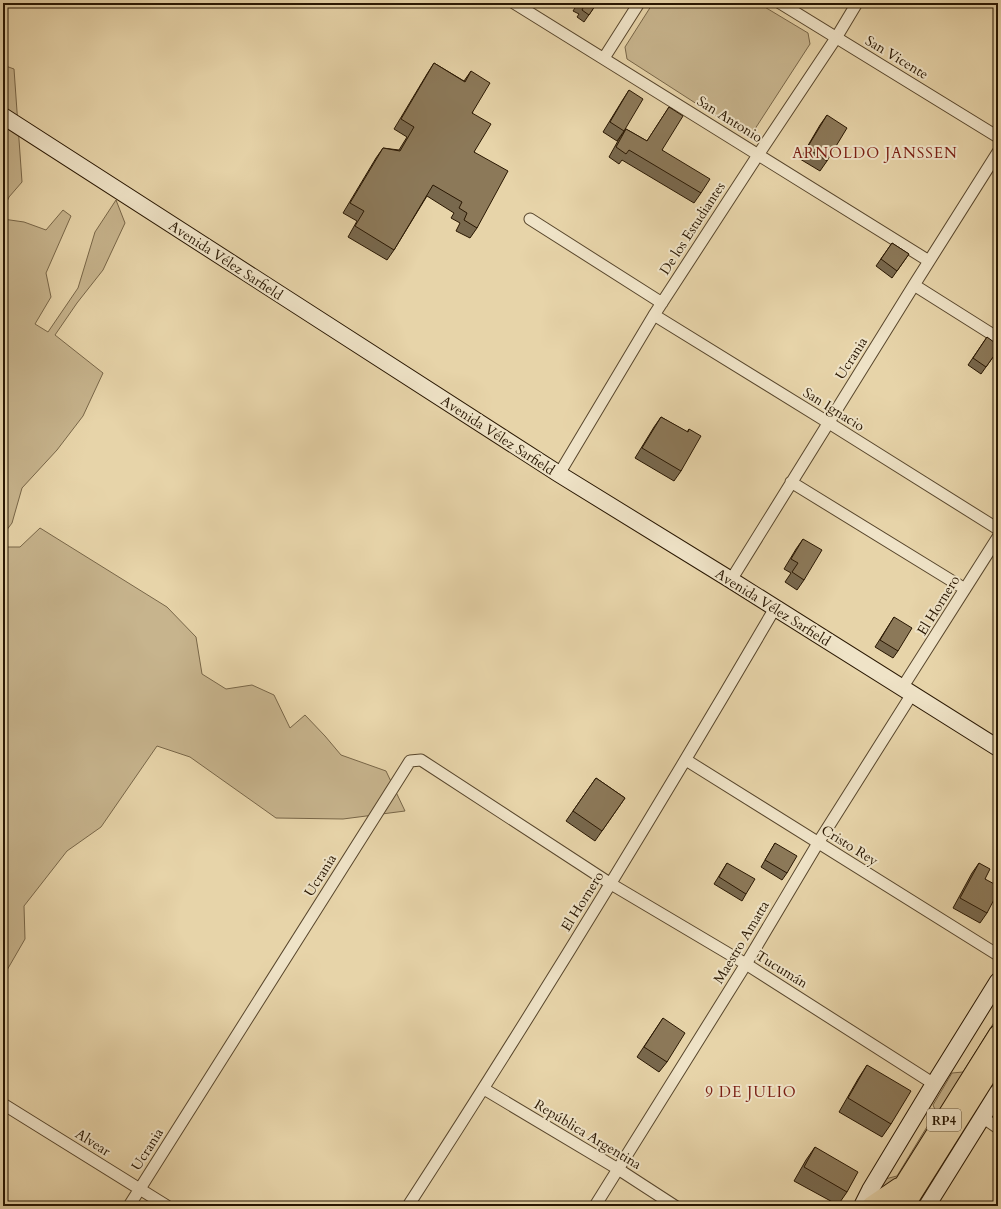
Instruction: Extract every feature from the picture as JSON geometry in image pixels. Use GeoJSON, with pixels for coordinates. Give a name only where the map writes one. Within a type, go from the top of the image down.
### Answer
{"type":"FeatureCollection","features":[{"type":"Feature","properties":{"kind":"main road","name":"Avenida Vélez Sarfield"},"geometry":{"type":"LineString","coordinates":[[3,116],[559,474],[907,691],[997,745]]}},
{"type":"Feature","properties":{"kind":"main road"},"geometry":{"type":"LineString","coordinates":[[862,1206],[870,1190],[934,1084],[998,982]]}},
{"type":"Feature","properties":{"kind":"main road","name":"RP4"},"geometry":{"type":"LineString","coordinates":[[890,1206],[998,1034]]}},
{"type":"Feature","properties":{"kind":"main road","name":"RP4"},"geometry":{"type":"LineString","coordinates":[[905,1206],[998,1058]]}},
{"type":"Feature","properties":{"kind":"main road"},"geometry":{"type":"LineString","coordinates":[[926,1206],[998,1092]]}},
{"type":"Feature","properties":{"kind":"main road"},"geometry":{"type":"LineString","coordinates":[[871,1206],[905,1183]]}},
{"type":"Feature","properties":{"kind":"street","name":"San Antonio"},"geometry":{"type":"LineString","coordinates":[[514,3],[929,261]]}},
{"type":"Feature","properties":{"kind":"street"},"geometry":{"type":"LineString","coordinates":[[604,58],[639,3]]}},
{"type":"Feature","properties":{"kind":"street","name":"San Vicente"},"geometry":{"type":"LineString","coordinates":[[780,3],[998,137]]}},
{"type":"Feature","properties":{"kind":"street","name":"De los Estudiantes"},"geometry":{"type":"LineString","coordinates":[[559,474],[654,315],[836,38],[857,3]]}},
{"type":"Feature","properties":{"kind":"street","name":"Ucrania"},"geometry":{"type":"LineString","coordinates":[[731,580],[998,152]]}},
{"type":"Feature","properties":{"kind":"street"},"geometry":{"type":"LineString","coordinates":[[530,219],[662,303]]}},
{"type":"Feature","properties":{"kind":"street"},"geometry":{"type":"LineString","coordinates":[[914,285],[998,338]]}},
{"type":"Feature","properties":{"kind":"street","name":"San Ignacio"},"geometry":{"type":"LineString","coordinates":[[654,315],[998,529]]}},
{"type":"Feature","properties":{"kind":"street"},"geometry":{"type":"LineString","coordinates":[[791,482],[965,589]]}},
{"type":"Feature","properties":{"kind":"street","name":"El Hornero"},"geometry":{"type":"LineString","coordinates":[[907,691],[965,589],[998,537]]}},
{"type":"Feature","properties":{"kind":"street","name":"El Hornero"},"geometry":{"type":"LineString","coordinates":[[408,1206],[484,1089],[611,884],[775,608]]}},
{"type":"Feature","properties":{"kind":"street","name":"Maestro Amatta"},"geometry":{"type":"LineString","coordinates":[[595,1206],[746,964],[907,691]]}},
{"type":"Feature","properties":{"kind":"street","name":"Ucrania"},"geometry":{"type":"LineString","coordinates":[[129,1206],[410,761],[422,760],[611,884]]}},
{"type":"Feature","properties":{"kind":"street","name":"Cristo Rey"},"geometry":{"type":"LineString","coordinates":[[686,760],[998,955]]}},
{"type":"Feature","properties":{"kind":"street","name":"Tucumán"},"geometry":{"type":"LineString","coordinates":[[611,884],[746,964],[934,1084]]}},
{"type":"Feature","properties":{"kind":"street","name":"República Argentina"},"geometry":{"type":"LineString","coordinates":[[484,1089],[618,1169],[675,1206]]}},
{"type":"Feature","properties":{"kind":"street","name":"Alvear"},"geometry":{"type":"LineString","coordinates":[[3,1104],[167,1206]]}},
{"type":"Feature","properties":{"kind":"street"},"geometry":{"type":"LineString","coordinates":[[982,1117],[998,1128]]}},
{"type":"Feature","properties":{"kind":"shaded area"},"geometry":{"type":"Polygon","coordinates":[[[653,3],[758,3],[808,33],[810,44],[753,132],[745,135],[627,59],[625,47],[653,3]]]}},
{"type":"Feature","properties":{"kind":"shaded area"},"geometry":{"type":"Polygon","coordinates":[[[3,65],[14,69],[22,182],[9,197],[3,211],[3,65]]]}},
{"type":"Feature","properties":{"kind":"shaded area"},"geometry":{"type":"Polygon","coordinates":[[[116,200],[125,223],[103,270],[77,303],[55,335],[103,373],[83,416],[57,450],[22,488],[12,523],[3,535],[3,219],[24,222],[46,230],[63,210],[71,216],[46,273],[51,297],[35,324],[48,332],[78,288],[95,232],[116,200]]]}},
{"type":"Feature","properties":{"kind":"shaded area"},"geometry":{"type":"Polygon","coordinates":[[[40,528],[167,607],[196,637],[202,674],[226,689],[252,685],[274,695],[290,728],[305,715],[341,755],[386,771],[405,811],[343,819],[276,818],[190,757],[157,746],[101,827],[67,851],[24,906],[25,939],[3,977],[3,547],[20,547],[40,528]]]}},
{"type":"Feature","properties":{"kind":"shaded area"},"geometry":{"type":"Polygon","coordinates":[[[998,1016],[998,1024],[901,1180],[881,1193],[878,1190],[885,1179],[897,1176],[936,1112],[933,1105],[952,1073],[963,1072],[998,1016]]]}},
{"type":"Feature","properties":{"kind":"shaded area"},"geometry":{"type":"Polygon","coordinates":[[[998,1068],[998,1084],[922,1206],[912,1206],[998,1068]]]}},
{"type":"Feature","properties":{"kind":"building"},"geometry":{"type":"Polygon","coordinates":[[[578,3],[597,3],[589,15],[582,10],[583,8],[578,3]]]}},
{"type":"Feature","properties":{"kind":"building"},"geometry":{"type":"Polygon","coordinates":[[[434,63],[465,82],[471,71],[490,83],[472,113],[491,124],[474,152],[508,171],[477,228],[464,220],[467,213],[459,208],[462,202],[433,185],[394,250],[355,226],[364,211],[350,203],[383,148],[400,151],[414,127],[401,119],[434,63]]]}},
{"type":"Feature","properties":{"kind":"building"},"geometry":{"type":"Polygon","coordinates":[[[629,90],[643,99],[624,131],[610,122],[629,90]]]}},
{"type":"Feature","properties":{"kind":"building"},"geometry":{"type":"Polygon","coordinates":[[[669,107],[683,116],[662,150],[710,179],[701,193],[629,150],[626,154],[616,147],[626,129],[647,141],[669,107]]]}},
{"type":"Feature","properties":{"kind":"building"},"geometry":{"type":"Polygon","coordinates":[[[827,115],[847,128],[827,161],[807,148],[827,115]]]}},
{"type":"Feature","properties":{"kind":"building"},"geometry":{"type":"Polygon","coordinates":[[[892,243],[909,254],[897,271],[881,259],[892,243]]]}},
{"type":"Feature","properties":{"kind":"building"},"geometry":{"type":"Polygon","coordinates":[[[987,337],[998,345],[998,350],[986,367],[973,358],[987,337]]]}},
{"type":"Feature","properties":{"kind":"building"},"geometry":{"type":"Polygon","coordinates":[[[661,417],[688,432],[689,429],[701,436],[681,471],[642,448],[661,417]]]}},
{"type":"Feature","properties":{"kind":"building"},"geometry":{"type":"Polygon","coordinates":[[[803,539],[822,550],[804,580],[792,572],[798,563],[791,559],[803,539]]]}},
{"type":"Feature","properties":{"kind":"building"},"geometry":{"type":"Polygon","coordinates":[[[894,617],[912,628],[898,651],[880,640],[894,617]]]}},
{"type":"Feature","properties":{"kind":"building"},"geometry":{"type":"Polygon","coordinates":[[[596,778],[625,798],[602,831],[573,811],[596,778]]]}},
{"type":"Feature","properties":{"kind":"building"},"geometry":{"type":"Polygon","coordinates":[[[775,843],[797,856],[787,873],[765,860],[775,843]]]}},
{"type":"Feature","properties":{"kind":"building"},"geometry":{"type":"Polygon","coordinates":[[[727,863],[755,879],[746,894],[719,877],[727,863]]]}},
{"type":"Feature","properties":{"kind":"building"},"geometry":{"type":"Polygon","coordinates":[[[979,863],[990,869],[985,879],[998,886],[998,892],[987,913],[960,898],[979,863]]]}},
{"type":"Feature","properties":{"kind":"building"},"geometry":{"type":"Polygon","coordinates":[[[663,1018],[685,1033],[667,1062],[644,1047],[663,1018]]]}},
{"type":"Feature","properties":{"kind":"building"},"geometry":{"type":"Polygon","coordinates":[[[867,1065],[911,1091],[891,1124],[848,1098],[867,1065]]]}},
{"type":"Feature","properties":{"kind":"building"},"geometry":{"type":"Polygon","coordinates":[[[815,1147],[858,1172],[847,1192],[804,1167],[815,1147]]]}},
{"type":"Feature","properties":{"kind":"district","name":"ARNOLDO JANSSEN"},"geometry":{"type":"Point","coordinates":[875,153]}},
{"type":"Feature","properties":{"kind":"district","name":"9 DE JULIO"},"geometry":{"type":"Point","coordinates":[751,1092]}}]}
